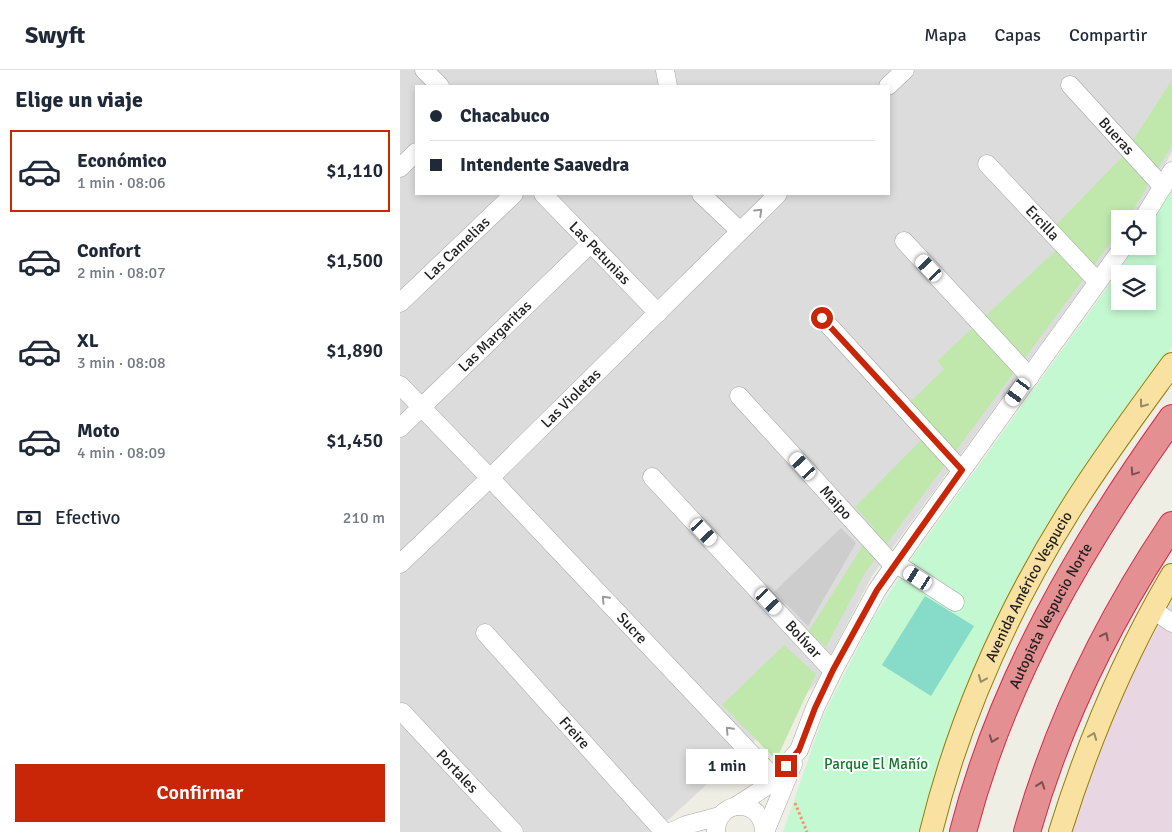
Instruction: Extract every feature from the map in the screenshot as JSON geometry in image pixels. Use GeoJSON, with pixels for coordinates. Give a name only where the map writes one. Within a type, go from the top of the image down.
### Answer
{"type":"FeatureCollection","features":[{"type":"Feature","properties":{"kind":"highway","name":"Autopista Vespucio Norte"},"geometry":{"type":"LineString","coordinates":[[963,832],[975,788],[1026,657],[1089,543],[1119,495],[1172,418]]}},
{"type":"Feature","properties":{"kind":"highway"},"geometry":{"type":"LineString","coordinates":[[1027,832],[1048,766],[1080,687],[1123,603],[1172,525]]}},
{"type":"Feature","properties":{"kind":"main road","name":"Avenida Américo Vespucio"},"geometry":{"type":"LineString","coordinates":[[931,832],[942,791],[968,715],[998,642],[1020,596],[1070,509],[1172,364]]}},
{"type":"Feature","properties":{"kind":"main road"},"geometry":{"type":"LineString","coordinates":[[1060,832],[1098,724],[1123,666],[1172,575]]}},
{"type":"Feature","properties":{"kind":"street"},"geometry":{"type":"LineString","coordinates":[[424,70],[439,85]]}},
{"type":"Feature","properties":{"kind":"street"},"geometry":{"type":"LineString","coordinates":[[665,70],[668,85]]}},
{"type":"Feature","properties":{"kind":"street"},"geometry":{"type":"LineString","coordinates":[[889,85],[905,70]]}},
{"type":"Feature","properties":{"kind":"street","name":"Bueras"},"geometry":{"type":"LineString","coordinates":[[1070,85],[1163,187]]}},
{"type":"Feature","properties":{"kind":"street"},"geometry":{"type":"LineString","coordinates":[[400,168],[415,153]]}},
{"type":"Feature","properties":{"kind":"street","name":"Ercilla"},"geometry":{"type":"LineString","coordinates":[[987,164],[1098,282]]}},
{"type":"Feature","properties":{"kind":"street"},"geometry":{"type":"LineString","coordinates":[[1149,210],[1172,171]]}},
{"type":"Feature","properties":{"kind":"street","name":"Las Camelias"},"geometry":{"type":"LineString","coordinates":[[400,303],[513,195]]}},
{"type":"Feature","properties":{"kind":"street","name":"Las Petunias"},"geometry":{"type":"LineString","coordinates":[[545,195],[658,313]]}},
{"type":"Feature","properties":{"kind":"street"},"geometry":{"type":"LineString","coordinates":[[703,195],[740,231]]}},
{"type":"Feature","properties":{"kind":"street","name":"Las Violetas"},"geometry":{"type":"LineString","coordinates":[[400,564],[777,195]]}},
{"type":"Feature","properties":{"kind":"street"},"geometry":{"type":"LineString","coordinates":[[904,241],[1030,377]]}},
{"type":"Feature","properties":{"kind":"street","name":"Las Margaritas"},"geometry":{"type":"LineString","coordinates":[[400,428],[592,244]]}},
{"type":"Feature","properties":{"kind":"street"},"geometry":{"type":"LineString","coordinates":[[765,832],[780,780],[799,750],[815,708],[862,616],[894,564],[1118,255]]}},
{"type":"Feature","properties":{"kind":"street"},"geometry":{"type":"LineString","coordinates":[[822,318],[962,470]]}},
{"type":"Feature","properties":{"kind":"street","name":"Sucre"},"geometry":{"type":"LineString","coordinates":[[400,385],[780,780]]}},
{"type":"Feature","properties":{"kind":"street","name":"Maipo"},"geometry":{"type":"LineString","coordinates":[[739,396],[894,564],[955,602]]}},
{"type":"Feature","properties":{"kind":"street","name":"Bolívar"},"geometry":{"type":"LineString","coordinates":[[652,477],[833,670]]}},
{"type":"Feature","properties":{"kind":"street"},"geometry":{"type":"LineString","coordinates":[[1152,609],[1172,623]]}},
{"type":"Feature","properties":{"kind":"street","name":"Freire"},"geometry":{"type":"LineString","coordinates":[[485,633],[664,832]]}},
{"type":"Feature","properties":{"kind":"street","name":"Portales"},"geometry":{"type":"LineString","coordinates":[[402,712],[514,832]]}},
{"type":"Feature","properties":{"kind":"street"},"geometry":{"type":"LineString","coordinates":[[671,832],[686,825],[718,824],[729,808],[736,806],[780,780]]}},
{"type":"Feature","properties":{"kind":"street"},"geometry":{"type":"LineString","coordinates":[[736,806],[751,808],[757,812],[762,819],[765,832]]}},
{"type":"Feature","properties":{"kind":"path"},"geometry":{"type":"LineString","coordinates":[[780,780],[807,832]]}},
{"type":"Feature","properties":{"kind":"shaded area"},"geometry":{"type":"Polygon","coordinates":[[[400,70],[1172,70],[1172,152],[1137,210],[1111,210],[1111,248],[872,576],[815,685],[655,832],[400,832],[400,70]]]}},
{"type":"Feature","properties":{"kind":"shaded area"},"geometry":{"type":"Polygon","coordinates":[[[841,528],[856,543],[808,626],[774,592],[841,528]]]}},
{"type":"Feature","properties":{"kind":"shaded area"},"geometry":{"type":"Polygon","coordinates":[[[925,596],[974,626],[931,696],[882,665],[925,596]]]}},
{"type":"Feature","properties":{"kind":"shaded area"},"geometry":{"type":"Polygon","coordinates":[[[1172,601],[1172,832],[1072,832],[1084,793],[1117,707],[1137,665],[1172,601]]]}},
{"type":"Feature","properties":{"kind":"green space"},"geometry":{"type":"Polygon","coordinates":[[[1172,80],[1172,145],[1133,210],[1111,210],[1111,242],[865,573],[826,647],[808,632],[874,528],[855,507],[933,428],[909,403],[944,369],[937,361],[1069,238],[1056,225],[1121,158],[1172,80]]]}},
{"type":"Feature","properties":{"kind":"green space","name":"Parque El Mañío"},"geometry":{"type":"Polygon","coordinates":[[[1172,186],[1172,347],[1060,508],[990,632],[923,832],[783,832],[824,714],[872,620],[914,555],[1111,282],[1111,310],[1156,310],[1156,265],[1123,265],[1129,255],[1156,255],[1156,212],[1172,186]]]}},
{"type":"Feature","properties":{"kind":"green space"},"geometry":{"type":"Polygon","coordinates":[[[784,645],[816,674],[776,760],[722,705],[784,645]]]}},
{"type":"Feature","properties":{"kind":"route"},"geometry":{"type":"LineString","coordinates":[[786,766],[799,750],[815,708],[833,670],[877,590],[962,470],[822,318]]}}]}
